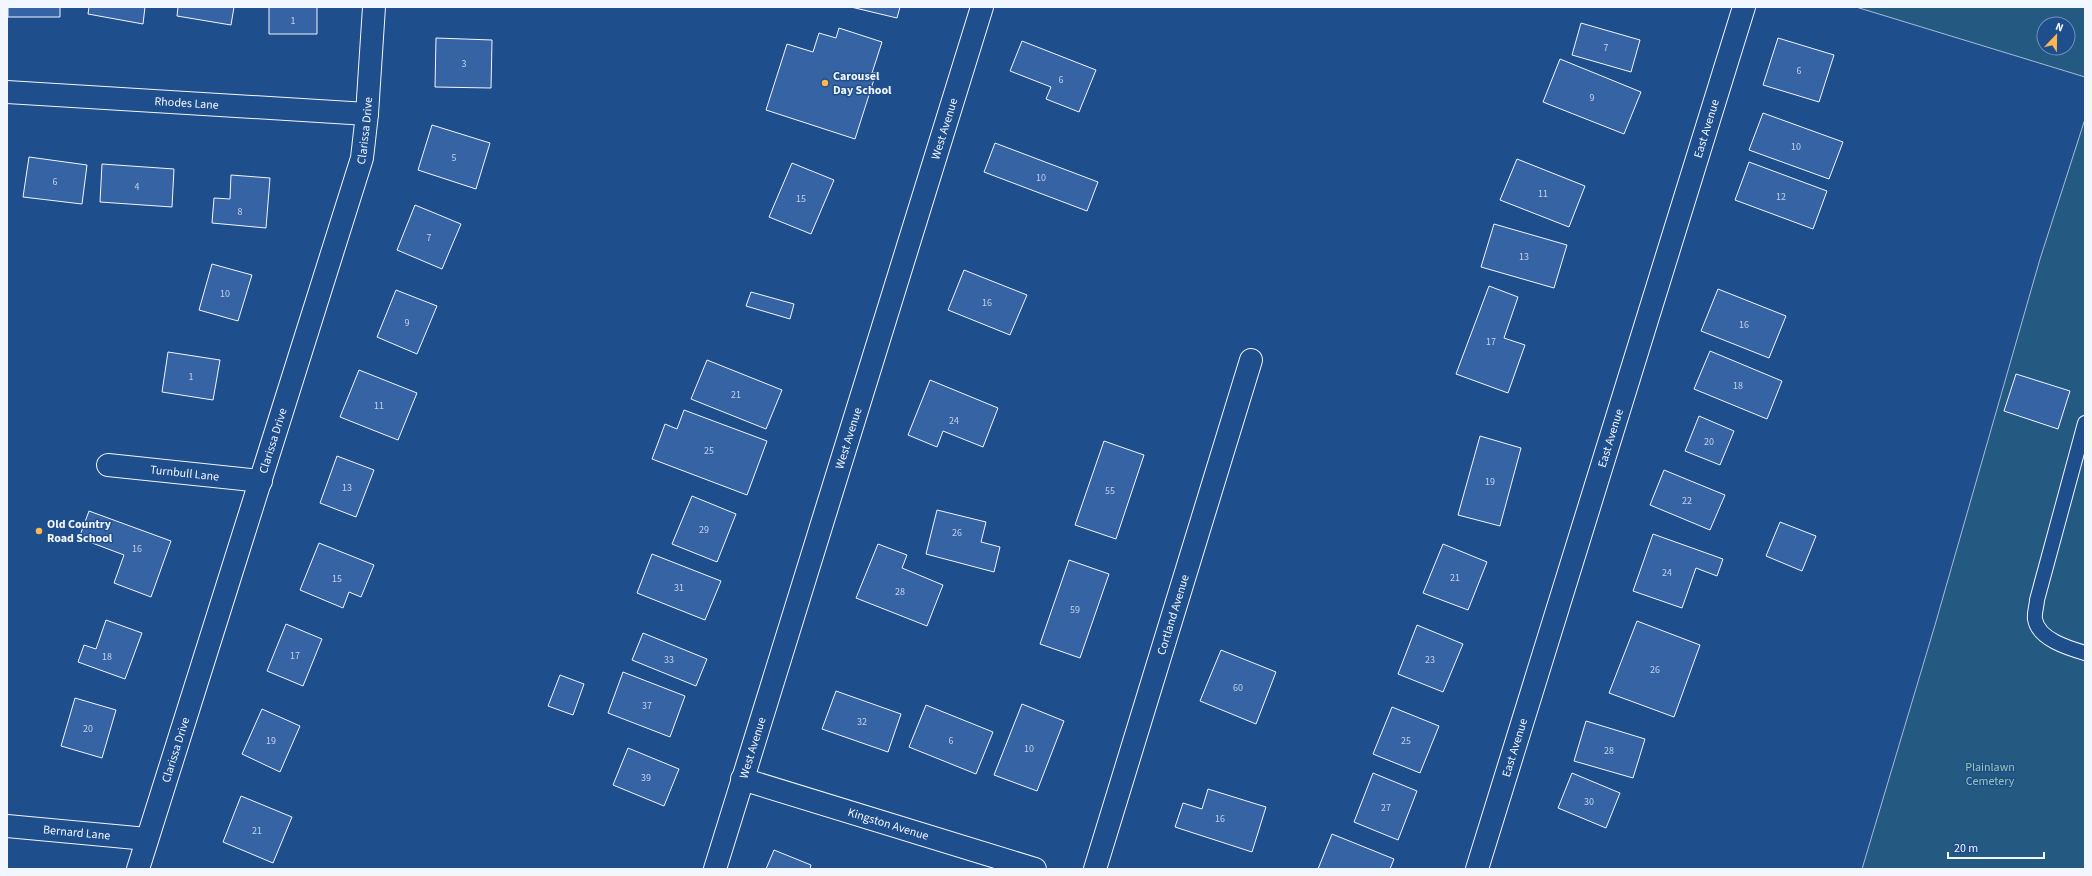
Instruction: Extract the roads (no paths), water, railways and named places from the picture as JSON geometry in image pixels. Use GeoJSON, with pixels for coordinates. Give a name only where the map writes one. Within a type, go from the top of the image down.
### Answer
{"type":"FeatureCollection","features":[{"type":"Feature","properties":{"kind":"street","name":"Clarissa Drive"},"geometry":{"type":"LineString","coordinates":[[138,869],[362,158],[367,114],[374,7]]}},
{"type":"Feature","properties":{"kind":"street","name":"West Avenue"},"geometry":{"type":"LineString","coordinates":[[715,869],[982,7]]}},
{"type":"Feature","properties":{"kind":"street","name":"East Avenue"},"geometry":{"type":"LineString","coordinates":[[1476,869],[1744,7]]}},
{"type":"Feature","properties":{"kind":"street","name":"Rhodes Lane"},"geometry":{"type":"LineString","coordinates":[[7,92],[367,114]]}},
{"type":"Feature","properties":{"kind":"street","name":"Cortland Avenue"},"geometry":{"type":"LineString","coordinates":[[1095,869],[1251,360]]}},
{"type":"Feature","properties":{"kind":"street","name":"Turnbull Lane"},"geometry":{"type":"LineString","coordinates":[[108,465],[261,481]]}},
{"type":"Feature","properties":{"kind":"street","name":"Kingston Avenue"},"geometry":{"type":"LineString","coordinates":[[742,778],[1035,869]]}},
{"type":"Feature","properties":{"kind":"street","name":"Bernard Lane"},"geometry":{"type":"LineString","coordinates":[[7,826],[147,839]]}},
{"type":"Feature","properties":{"kind":"lane"},"geometry":{"type":"LineString","coordinates":[[2085,423],[2037,600],[2035,619],[2042,632],[2053,640],[2064,647],[2085,653]]}},
{"type":"Feature","properties":{"kind":"place","name":"Carousel Day School"},"geometry":{"type":"Point","coordinates":[825,83]}},
{"type":"Feature","properties":{"kind":"place","name":"Old Country Road School"},"geometry":{"type":"Point","coordinates":[39,531]}},
{"type":"Feature","properties":{"kind":"park label","name":"Plainlawn Cemetery"},"geometry":{"type":"Point","coordinates":[1990,774]}}]}
